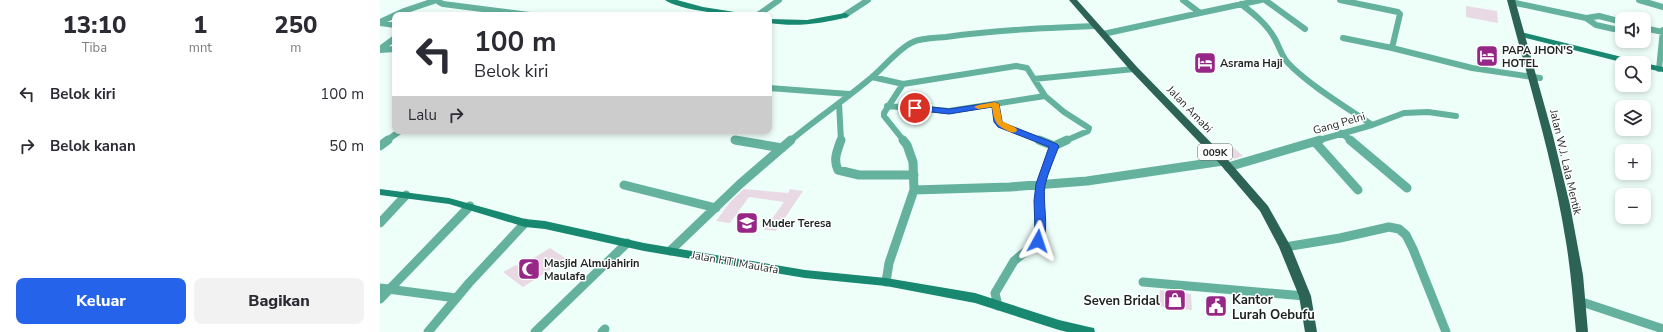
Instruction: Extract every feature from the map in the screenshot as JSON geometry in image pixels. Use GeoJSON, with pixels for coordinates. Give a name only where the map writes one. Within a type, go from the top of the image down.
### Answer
{"type":"FeatureCollection","features":[{"type":"Feature","properties":{"kind":"main road","name":"Jalan Amabi"},"geometry":{"type":"LineString","coordinates":[[1073,0],[1134,69],[1226,164],[1264,209],[1286,247],[1305,296],[1311,332]]}},
{"type":"Feature","properties":{"kind":"main road"},"geometry":{"type":"LineString","coordinates":[[1514,1],[1560,160],[1581,266],[1589,332]]}},
{"type":"Feature","properties":{"kind":"main road","name":"Jalan W.J. Lala Mentik"},"geometry":{"type":"LineString","coordinates":[[1536,78],[1572,248],[1577,276],[1582,332]]}},
{"type":"Feature","properties":{"kind":"street"},"geometry":{"type":"LineString","coordinates":[[402,12],[438,0],[443,4],[506,12]]}},
{"type":"Feature","properties":{"kind":"street"},"geometry":{"type":"LineString","coordinates":[[669,0],[703,9],[722,12]]}},
{"type":"Feature","properties":{"kind":"street"},"geometry":{"type":"LineString","coordinates":[[762,12],[779,0]]}},
{"type":"Feature","properties":{"kind":"street"},"geometry":{"type":"LineString","coordinates":[[772,21],[801,23],[836,18],[846,15],[868,0]]}},
{"type":"Feature","properties":{"kind":"street"},"geometry":{"type":"LineString","coordinates":[[1184,0],[1200,13]]}},
{"type":"Feature","properties":{"kind":"street"},"geometry":{"type":"LineString","coordinates":[[1103,34],[1261,0]]}},
{"type":"Feature","properties":{"kind":"street"},"geometry":{"type":"LineString","coordinates":[[1265,0],[1305,29]]}},
{"type":"Feature","properties":{"kind":"street"},"geometry":{"type":"LineString","coordinates":[[1340,0],[1398,12],[1400,14],[1392,48]]}},
{"type":"Feature","properties":{"kind":"street"},"geometry":{"type":"LineString","coordinates":[[1639,0],[1663,7]]}},
{"type":"Feature","properties":{"kind":"street"},"geometry":{"type":"LineString","coordinates":[[1514,1],[1586,18],[1596,25],[1614,29]]}},
{"type":"Feature","properties":{"kind":"street"},"geometry":{"type":"LineString","coordinates":[[1241,4],[1262,20],[1275,39],[1281,55],[1289,64],[1301,75],[1372,125]]}},
{"type":"Feature","properties":{"kind":"street"},"geometry":{"type":"LineString","coordinates":[[380,22],[392,16]]}},
{"type":"Feature","properties":{"kind":"street"},"geometry":{"type":"LineString","coordinates":[[1586,18],[1599,16],[1615,20]]}},
{"type":"Feature","properties":{"kind":"street"},"geometry":{"type":"LineString","coordinates":[[380,22],[392,24]]}},
{"type":"Feature","properties":{"kind":"street"},"geometry":{"type":"LineString","coordinates":[[670,251],[782,148],[872,77],[901,49],[914,41],[958,34],[1095,26]]}},
{"type":"Feature","properties":{"kind":"street"},"geometry":{"type":"LineString","coordinates":[[1651,30],[1663,33],[1661,70],[1651,67]]}},
{"type":"Feature","properties":{"kind":"street"},"geometry":{"type":"LineString","coordinates":[[1524,37],[1615,58]]}},
{"type":"Feature","properties":{"kind":"street"},"geometry":{"type":"LineString","coordinates":[[1343,38],[1392,48],[1472,68],[1536,78]]}},
{"type":"Feature","properties":{"kind":"street"},"geometry":{"type":"LineString","coordinates":[[380,50],[392,40]]}},
{"type":"Feature","properties":{"kind":"street"},"geometry":{"type":"LineString","coordinates":[[380,50],[392,49]]}},
{"type":"Feature","properties":{"kind":"street"},"geometry":{"type":"LineString","coordinates":[[872,77],[903,84],[1016,66],[1027,68],[1045,96],[1064,112],[1089,128],[1088,131],[1054,146],[1001,125],[998,122],[995,104]]}},
{"type":"Feature","properties":{"kind":"street"},"geometry":{"type":"LineString","coordinates":[[1034,79],[1134,69]]}},
{"type":"Feature","properties":{"kind":"street"},"geometry":{"type":"LineString","coordinates":[[886,282],[889,263],[914,190],[913,162],[907,145],[884,116],[884,111],[903,84]]}},
{"type":"Feature","properties":{"kind":"street"},"geometry":{"type":"LineString","coordinates":[[772,88],[849,94]]}},
{"type":"Feature","properties":{"kind":"street"},"geometry":{"type":"LineString","coordinates":[[887,106],[949,111],[1045,96]]}},
{"type":"Feature","properties":{"kind":"street"},"geometry":{"type":"LineString","coordinates":[[839,103],[839,126],[841,131],[841,140],[836,154],[835,164],[838,170],[859,175],[914,176]]}},
{"type":"Feature","properties":{"kind":"street","name":"Gang Pelni"},"geometry":{"type":"LineString","coordinates":[[914,190],[1087,181],[1226,164],[1316,142],[1372,125],[1404,113],[1415,112],[1456,116]]}},
{"type":"Feature","properties":{"kind":"street"},"geometry":{"type":"LineString","coordinates":[[380,146],[396,134]]}},
{"type":"Feature","properties":{"kind":"street"},"geometry":{"type":"LineString","coordinates":[[1341,134],[1364,151],[1407,188]]}},
{"type":"Feature","properties":{"kind":"street"},"geometry":{"type":"LineString","coordinates":[[734,140],[782,148]]}},
{"type":"Feature","properties":{"kind":"street"},"geometry":{"type":"LineString","coordinates":[[1316,142],[1358,190]]}},
{"type":"Feature","properties":{"kind":"street"},"geometry":{"type":"LineString","coordinates":[[998,306],[995,293],[1001,282],[1014,261],[1038,241],[1040,228],[1040,184],[1054,146]]}},
{"type":"Feature","properties":{"kind":"street"},"geometry":{"type":"LineString","coordinates":[[624,185],[716,208]]}},
{"type":"Feature","properties":{"kind":"street","name":"Jalan HTI Maulafa"},"geometry":{"type":"LineString","coordinates":[[380,192],[470,206],[525,223],[545,225],[644,248],[805,274],[886,282],[975,298],[1059,325],[1089,332]]}},
{"type":"Feature","properties":{"kind":"street"},"geometry":{"type":"LineString","coordinates":[[380,224],[406,195]]}},
{"type":"Feature","properties":{"kind":"street"},"geometry":{"type":"LineString","coordinates":[[380,299],[385,288],[470,206]]}},
{"type":"Feature","properties":{"kind":"street"},"geometry":{"type":"LineString","coordinates":[[428,332],[456,298],[525,223]]}},
{"type":"Feature","properties":{"kind":"street"},"geometry":{"type":"LineString","coordinates":[[1286,247],[1340,238],[1389,227],[1399,229],[1406,235],[1413,249],[1446,332]]}},
{"type":"Feature","properties":{"kind":"street"},"geometry":{"type":"LineString","coordinates":[[536,332],[627,243]]}},
{"type":"Feature","properties":{"kind":"street"},"geometry":{"type":"LineString","coordinates":[[1143,282],[1305,296]]}},
{"type":"Feature","properties":{"kind":"street"},"geometry":{"type":"LineString","coordinates":[[385,288],[456,298]]}},
{"type":"Feature","properties":{"kind":"street"},"geometry":{"type":"LineString","coordinates":[[1585,303],[1663,329]]}},
{"type":"Feature","properties":{"kind":"building"},"geometry":{"type":"Polygon","coordinates":[[[1466,6],[1497,11],[1498,23],[1466,17],[1466,6]]]}},
{"type":"Feature","properties":{"kind":"building"},"geometry":{"type":"Polygon","coordinates":[[[1234,148],[1243,156],[1234,159],[1225,150],[1234,148]]]}},
{"type":"Feature","properties":{"kind":"building","name":"Muder Teresa"},"geometry":{"type":"Polygon","coordinates":[[[744,189],[788,193],[790,189],[803,191],[776,231],[764,230],[784,202],[749,197],[730,223],[716,221],[731,201],[744,189]]]}},
{"type":"Feature","properties":{"kind":"building","name":"Masjid Almujahirin Maulafa"},"geometry":{"type":"Polygon","coordinates":[[[550,248],[567,259],[523,287],[503,272],[516,265],[519,267],[550,248]]]}},
{"type":"Feature","properties":{"kind":"building","name":"Seven Bridal"},"geometry":{"type":"Polygon","coordinates":[[[1160,290],[1191,294],[1192,310],[1157,306],[1160,290]]]}},
{"type":"Feature","properties":{"kind":"slow traffic"},"geometry":{"type":"LineString","coordinates":[[978,107],[995,104],[998,122],[1012,130]]}},
{"type":"Feature","properties":{"kind":"place","name":"PAPA JHON'S HOTEL"},"geometry":{"type":"Point","coordinates":[1487,56]}},
{"type":"Feature","properties":{"kind":"place","name":"Asrama Haji"},"geometry":{"type":"Point","coordinates":[1205,63]}},
{"type":"Feature","properties":{"kind":"place","name":"Muder Teresa"},"geometry":{"type":"Point","coordinates":[747,223]}},
{"type":"Feature","properties":{"kind":"place","name":"Masjid Almujahirin Maulafa"},"geometry":{"type":"Point","coordinates":[529,269]}},
{"type":"Feature","properties":{"kind":"place","name":"Seven Bridal"},"geometry":{"type":"Point","coordinates":[1175,300]}},
{"type":"Feature","properties":{"kind":"place","name":"Kantor Lurah Oebufu"},"geometry":{"type":"Point","coordinates":[1216,306]}},
{"type":"Feature","properties":{"kind":"route"},"geometry":{"type":"LineString","coordinates":[[915,108],[949,111],[995,104],[998,122],[1001,125],[1054,146],[1040,184],[1040,228],[1038,241]]}}]}
